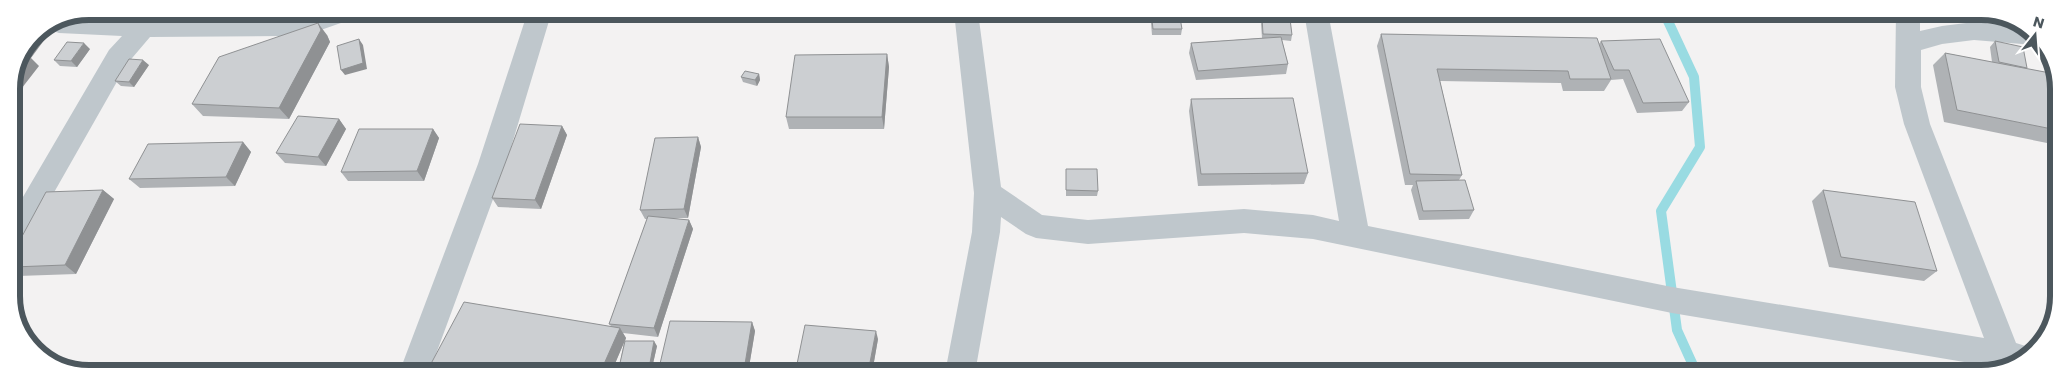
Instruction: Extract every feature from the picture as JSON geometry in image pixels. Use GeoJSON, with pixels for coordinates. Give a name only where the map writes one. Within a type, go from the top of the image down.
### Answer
{"type":"FeatureCollection","features":[{"type":"Feature","properties":{"kind":"street"},"geometry":{"type":"LineString","coordinates":[[20,227],[118,57],[148,20]]}},
{"type":"Feature","properties":{"kind":"street"},"geometry":{"type":"LineString","coordinates":[[67,24],[148,20],[286,27],[324,20]]}},
{"type":"Feature","properties":{"kind":"street"},"geometry":{"type":"LineString","coordinates":[[417,365],[492,164],[537,20]]}},
{"type":"Feature","properties":{"kind":"street"},"geometry":{"type":"LineString","coordinates":[[961,365],[986,232],[988,193],[967,20]]}},
{"type":"Feature","properties":{"kind":"street"},"geometry":{"type":"LineString","coordinates":[[1317,20],[1356,236]]}},
{"type":"Feature","properties":{"kind":"street"},"geometry":{"type":"LineString","coordinates":[[1908,20],[1908,87],[1917,124],[2015,356]]}},
{"type":"Feature","properties":{"kind":"street"},"geometry":{"type":"LineString","coordinates":[[1908,44],[1942,35],[1974,31],[2010,34]]}},
{"type":"Feature","properties":{"kind":"street"},"geometry":{"type":"LineString","coordinates":[[988,193],[1036,226],[1088,232],[1244,221],[1313,227],[1672,300],[2015,356]]}},
{"type":"Feature","properties":{"kind":"building"},"geometry":{"type":"Polygon","coordinates":[[[1152,20],[1180,20],[1182,29],[1153,29],[1152,20]]]}},
{"type":"Feature","properties":{"kind":"building"},"geometry":{"type":"Polygon","coordinates":[[[1262,20],[1290,20],[1292,35],[1263,34],[1262,20]]]}},
{"type":"Feature","properties":{"kind":"building"},"geometry":{"type":"Polygon","coordinates":[[[318,23],[321,30],[279,108],[192,104],[219,57],[318,23]]]}},
{"type":"Feature","properties":{"kind":"building"},"geometry":{"type":"Polygon","coordinates":[[[1381,34],[1597,38],[1611,79],[1570,79],[1568,71],[1437,69],[1462,175],[1410,174],[1381,34]]]}},
{"type":"Feature","properties":{"kind":"building"},"geometry":{"type":"Polygon","coordinates":[[[1281,37],[1288,64],[1198,71],[1191,43],[1281,37]]]}},
{"type":"Feature","properties":{"kind":"building"},"geometry":{"type":"Polygon","coordinates":[[[359,39],[363,63],[341,70],[337,46],[359,39]]]}},
{"type":"Feature","properties":{"kind":"building"},"geometry":{"type":"Polygon","coordinates":[[[1660,39],[1689,102],[1643,103],[1629,70],[1614,70],[1601,41],[1660,39]]]}},
{"type":"Feature","properties":{"kind":"building"},"geometry":{"type":"Polygon","coordinates":[[[1995,41],[2010,44],[2010,60],[2025,60],[2027,68],[1999,62],[1995,41]]]}},
{"type":"Feature","properties":{"kind":"building"},"geometry":{"type":"Polygon","coordinates":[[[67,42],[84,43],[71,61],[54,60],[67,42]]]}},
{"type":"Feature","properties":{"kind":"building"},"geometry":{"type":"Polygon","coordinates":[[[1945,53],[2048,73],[2050,89],[2050,129],[1957,110],[1945,53]]]}},
{"type":"Feature","properties":{"kind":"building"},"geometry":{"type":"Polygon","coordinates":[[[887,54],[882,117],[786,117],[795,55],[887,54]]]}},
{"type":"Feature","properties":{"kind":"building"},"geometry":{"type":"Polygon","coordinates":[[[129,59],[143,60],[129,82],[115,81],[129,59]]]}},
{"type":"Feature","properties":{"kind":"building"},"geometry":{"type":"Polygon","coordinates":[[[745,71],[759,74],[755,80],[741,77],[745,71]]]}},
{"type":"Feature","properties":{"kind":"building"},"geometry":{"type":"Polygon","coordinates":[[[1293,98],[1308,173],[1201,174],[1191,99],[1293,98]]]}},
{"type":"Feature","properties":{"kind":"building"},"geometry":{"type":"Polygon","coordinates":[[[298,116],[339,119],[318,157],[276,153],[298,116]]]}},
{"type":"Feature","properties":{"kind":"building"},"geometry":{"type":"Polygon","coordinates":[[[520,124],[562,126],[535,200],[492,198],[520,124]]]}},
{"type":"Feature","properties":{"kind":"building"},"geometry":{"type":"Polygon","coordinates":[[[359,129],[433,129],[417,171],[341,172],[359,129]]]}},
{"type":"Feature","properties":{"kind":"building"},"geometry":{"type":"Polygon","coordinates":[[[698,137],[684,209],[640,210],[655,138],[698,137]]]}},
{"type":"Feature","properties":{"kind":"building"},"geometry":{"type":"Polygon","coordinates":[[[243,142],[226,177],[129,179],[148,144],[243,142]]]}},
{"type":"Feature","properties":{"kind":"building"},"geometry":{"type":"Polygon","coordinates":[[[1066,169],[1097,169],[1098,191],[1066,190],[1066,169]]]}},
{"type":"Feature","properties":{"kind":"building"},"geometry":{"type":"Polygon","coordinates":[[[1465,180],[1474,210],[1423,211],[1416,181],[1465,180]]]}},
{"type":"Feature","properties":{"kind":"building"},"geometry":{"type":"Polygon","coordinates":[[[103,190],[65,265],[20,267],[20,240],[46,192],[103,190]]]}},
{"type":"Feature","properties":{"kind":"building"},"geometry":{"type":"Polygon","coordinates":[[[1823,190],[1915,202],[1937,271],[1841,257],[1823,190]]]}},
{"type":"Feature","properties":{"kind":"building"},"geometry":{"type":"Polygon","coordinates":[[[648,216],[689,220],[654,328],[609,324],[648,216]]]}},
{"type":"Feature","properties":{"kind":"building"},"geometry":{"type":"Polygon","coordinates":[[[464,302],[620,328],[604,365],[430,365],[464,302]]]}},
{"type":"Feature","properties":{"kind":"building"},"geometry":{"type":"Polygon","coordinates":[[[670,321],[752,322],[745,365],[660,365],[670,321]]]}},
{"type":"Feature","properties":{"kind":"building"},"geometry":{"type":"Polygon","coordinates":[[[805,325],[876,331],[870,365],[797,365],[805,325]]]}},
{"type":"Feature","properties":{"kind":"building"},"geometry":{"type":"Polygon","coordinates":[[[625,341],[654,341],[650,363],[620,363],[625,341]]]}},
{"type":"Feature","properties":{"kind":"waterway"},"geometry":{"type":"LineString","coordinates":[[1667,20],[1694,77],[1700,147],[1661,211],[1677,330],[1693,365]]}}]}
